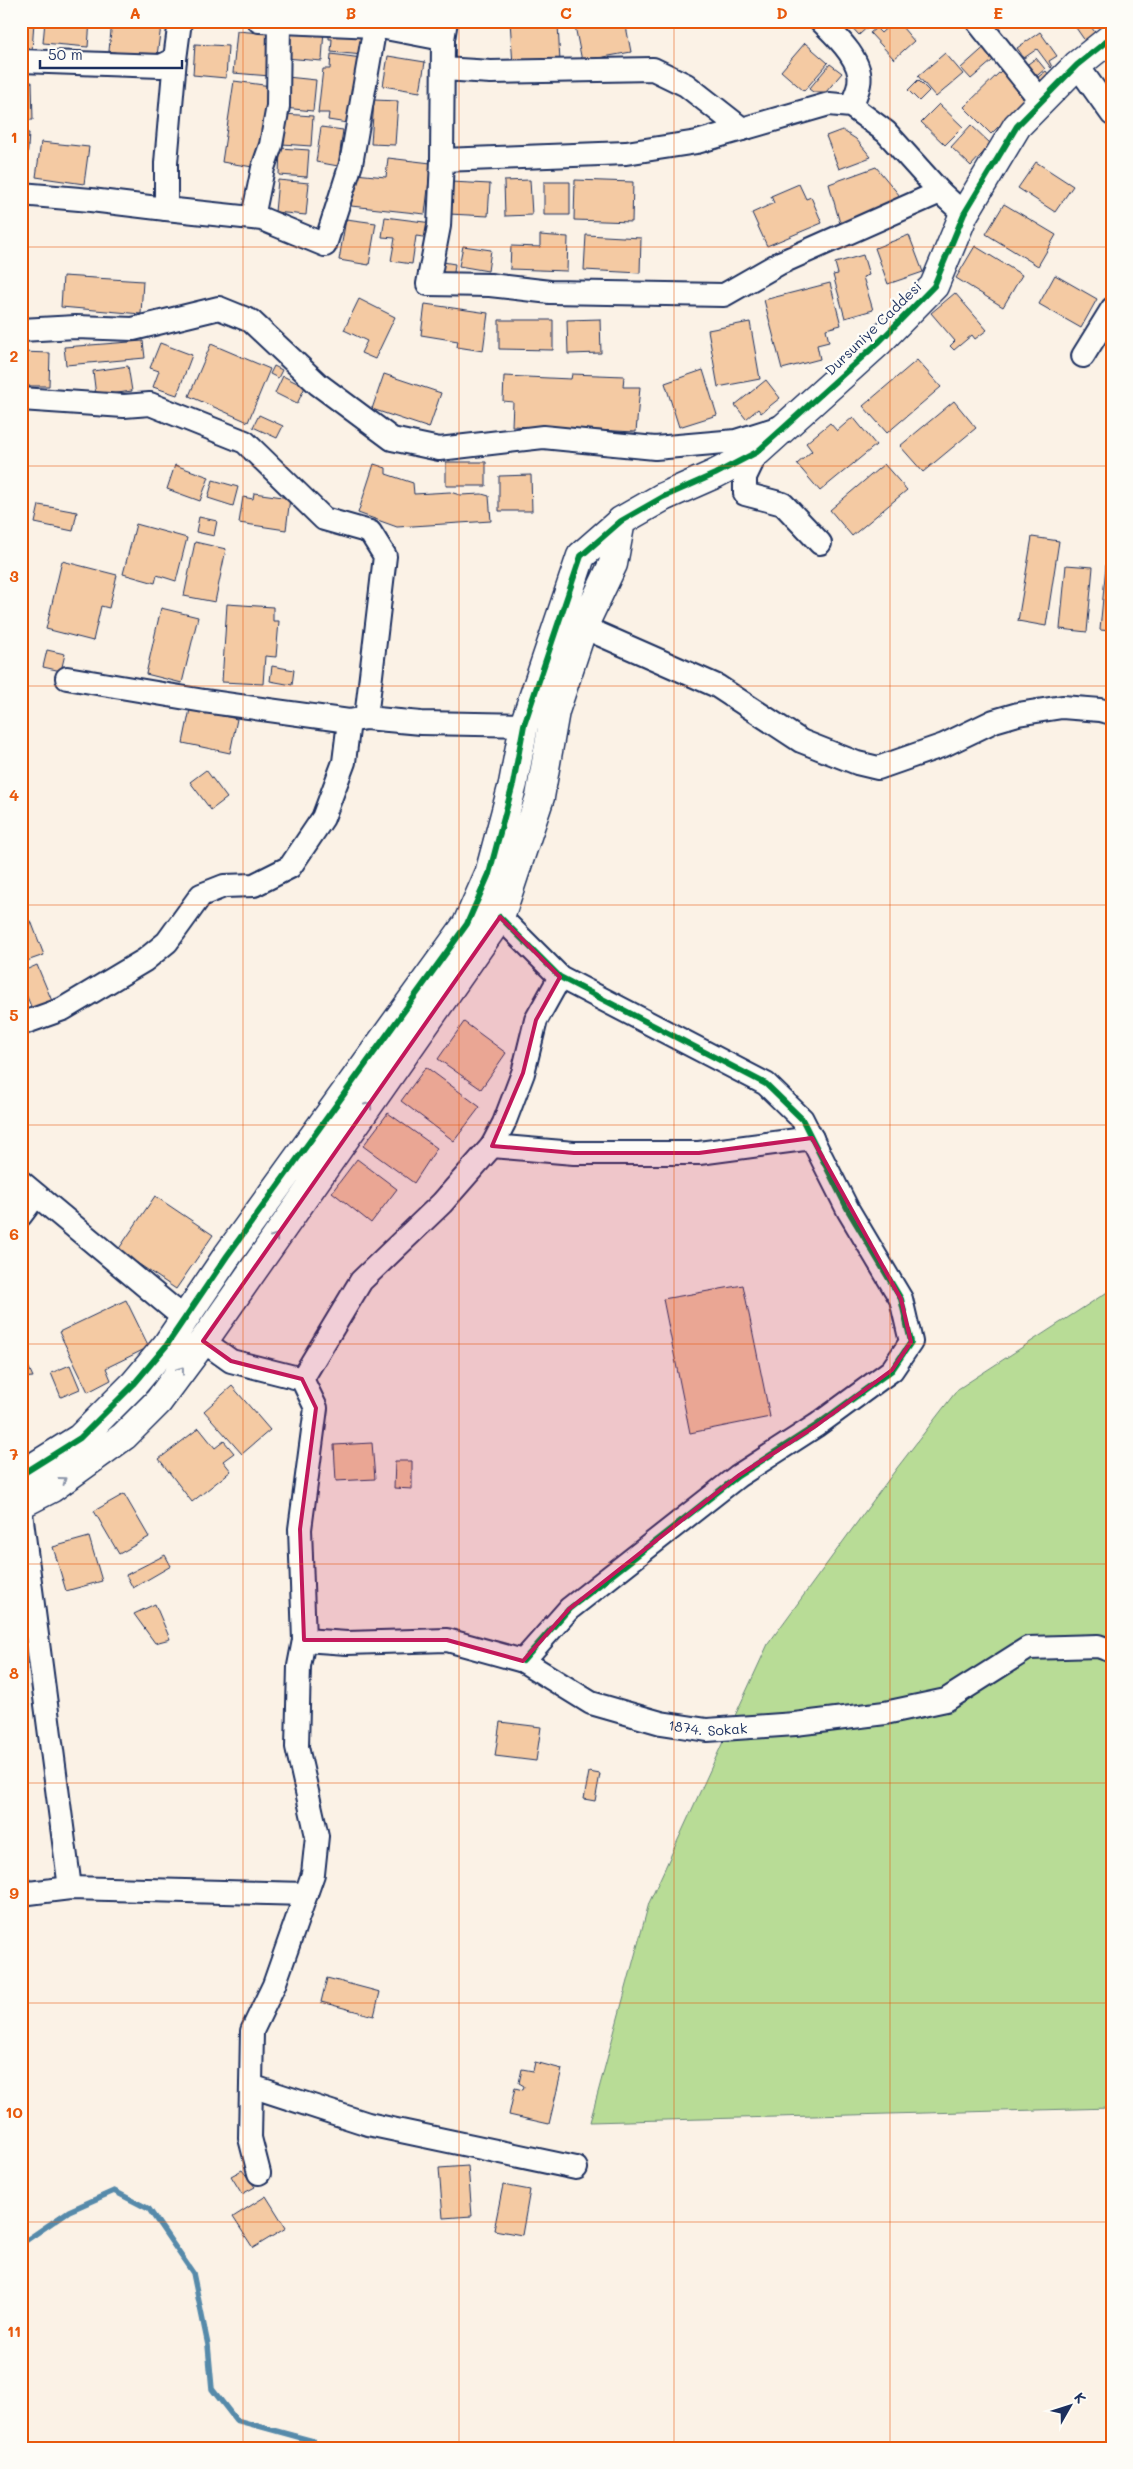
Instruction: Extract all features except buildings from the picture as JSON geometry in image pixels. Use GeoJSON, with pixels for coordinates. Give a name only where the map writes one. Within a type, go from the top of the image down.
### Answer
{"type":"FeatureCollection","features":[{"type":"Feature","properties":{"kind":"street"},"geometry":{"type":"LineString","coordinates":[[166,209],[166,163],[180,21]]}},
{"type":"Feature","properties":{"kind":"street"},"geometry":{"type":"LineString","coordinates":[[258,21],[381,25],[444,30],[439,226],[428,284],[490,285],[550,292],[724,295],[780,263],[940,192]]}},
{"type":"Feature","properties":{"kind":"street"},"geometry":{"type":"LineString","coordinates":[[821,21],[845,44],[854,62],[860,82],[852,106]]}},
{"type":"Feature","properties":{"kind":"street"},"geometry":{"type":"LineString","coordinates":[[977,21],[1042,102]]}},
{"type":"Feature","properties":{"kind":"street"},"geometry":{"type":"LineString","coordinates":[[253,217],[263,168],[271,145],[278,106],[286,22]]}},
{"type":"Feature","properties":{"kind":"street"},"geometry":{"type":"LineString","coordinates":[[21,194],[253,217],[308,236],[325,245],[351,164],[381,25]]}},
{"type":"Feature","properties":{"kind":"street","name":"Dursuniye Caddesi"},"geometry":{"type":"LineString","coordinates":[[21,1475],[80,1438],[134,1384],[166,1346],[227,1256],[467,924],[489,874],[513,784],[524,725],[581,556],[621,521],[663,496],[715,474],[757,452],[880,341],[934,286],[964,214],[1017,126],[1077,65],[1112,37]]}},
{"type":"Feature","properties":{"kind":"street"},"geometry":{"type":"LineString","coordinates":[[21,61],[161,66],[175,59]]}},
{"type":"Feature","properties":{"kind":"street"},"geometry":{"type":"LineString","coordinates":[[1077,65],[1112,114]]}},
{"type":"Feature","properties":{"kind":"street"},"geometry":{"type":"LineString","coordinates":[[442,69],[491,72],[653,69],[686,85],[742,129]]}},
{"type":"Feature","properties":{"kind":"street"},"geometry":{"type":"LineString","coordinates":[[442,160],[626,153],[697,142],[829,104],[852,106],[886,132],[940,192],[964,214]]}},
{"type":"Feature","properties":{"kind":"street"},"geometry":{"type":"LineString","coordinates":[[21,330],[76,327],[133,329],[219,308],[251,321],[318,384],[392,439],[440,449],[543,437],[655,448],[736,441],[790,424]]}},
{"type":"Feature","properties":{"kind":"street"},"geometry":{"type":"LineString","coordinates":[[1083,356],[1112,308]]}},
{"type":"Feature","properties":{"kind":"street"},"geometry":{"type":"LineString","coordinates":[[21,399],[124,406],[150,404],[245,442],[324,519],[370,532],[385,556],[358,719],[323,818],[290,867],[254,885],[224,886],[201,895],[167,942],[145,960],[63,1009],[21,1024]]}},
{"type":"Feature","properties":{"kind":"street"},"geometry":{"type":"LineString","coordinates":[[757,452],[745,477],[745,494],[783,504],[820,543]]}},
{"type":"Feature","properties":{"kind":"street"},"geometry":{"type":"LineString","coordinates":[[21,1504],[52,1488],[124,1436],[158,1402],[203,1341],[500,917],[540,797],[554,711],[584,628],[613,564],[621,521]]}},
{"type":"Feature","properties":{"kind":"street"},"geometry":{"type":"LineString","coordinates":[[584,628],[717,686],[801,741],[858,763],[878,768],[944,745],[994,721],[1018,714],[1062,707],[1100,710],[1112,713]]}},
{"type":"Feature","properties":{"kind":"street"},"geometry":{"type":"LineString","coordinates":[[67,678],[204,701],[358,719],[421,723],[524,725]]}},
{"type":"Feature","properties":{"kind":"street"},"geometry":{"type":"LineString","coordinates":[[500,917],[560,977],[766,1084],[802,1119],[848,1210],[901,1299],[911,1342],[892,1370],[817,1425],[738,1476],[569,1609],[523,1661]]}},
{"type":"Feature","properties":{"kind":"street"},"geometry":{"type":"LineString","coordinates":[[302,1380],[361,1281],[442,1204],[492,1146],[504,1124],[523,1073],[536,1020],[560,977]]}},
{"type":"Feature","properties":{"kind":"street"},"geometry":{"type":"LineString","coordinates":[[492,1146],[574,1153],[699,1153],[812,1138]]}},
{"type":"Feature","properties":{"kind":"street"},"geometry":{"type":"LineString","coordinates":[[21,1215],[29,1188],[185,1319]]}},
{"type":"Feature","properties":{"kind":"street"},"geometry":{"type":"LineString","coordinates":[[203,1341],[231,1362],[302,1380],[316,1408],[300,1529],[304,1640],[299,1666],[297,1747],[317,1836],[313,1874],[274,1985],[252,2031],[250,2138],[260,2173]]}},
{"type":"Feature","properties":{"kind":"street"},"geometry":{"type":"LineString","coordinates":[[21,1513],[70,1888]]}},
{"type":"Feature","properties":{"kind":"street","name":"1874. Sokak"},"geometry":{"type":"LineString","coordinates":[[304,1640],[347,1643],[447,1640],[523,1661],[591,1703],[661,1723],[707,1730],[822,1721],[885,1713],[946,1700],[1028,1648],[1098,1646],[1112,1651]]}},
{"type":"Feature","properties":{"kind":"street"},"geometry":{"type":"LineString","coordinates":[[21,1889],[29,1893],[70,1888],[306,1894]]}},
{"type":"Feature","properties":{"kind":"street"},"geometry":{"type":"LineString","coordinates":[[251,2086],[368,2124],[576,2168]]}},
{"type":"Feature","properties":{"kind":"highlighted area"},"geometry":{"type":"Polygon","coordinates":[[[500,917],[560,977],[536,1020],[523,1073],[492,1146],[574,1153],[699,1153],[812,1138],[901,1299],[911,1342],[892,1370],[817,1425],[738,1476],[569,1609],[523,1661],[447,1640],[304,1640],[300,1529],[316,1408],[302,1379],[231,1361],[203,1341],[500,917]]]}},
{"type":"Feature","properties":{"kind":"green space"},"geometry":{"type":"Polygon","coordinates":[[[1112,1289],[1112,2108],[590,2122],[649,1903],[768,1644],[897,1468],[958,1389],[1112,1289]]]}},
{"type":"Feature","properties":{"kind":"waterway"},"geometry":{"type":"LineString","coordinates":[[21,2244],[69,2211],[114,2191],[149,2209],[193,2273],[208,2345],[212,2389],[236,2420],[313,2441],[317,2448]]}},
{"type":"Feature","properties":{"kind":"cycle path"},"geometry":{"type":"LineString","coordinates":[[21,1475],[80,1438],[134,1384],[166,1346],[227,1256],[467,924],[489,874],[513,784],[524,725],[581,556],[621,521],[663,497],[715,474],[757,452],[880,341],[934,286],[964,214],[1017,126],[1077,65],[1112,37]]}},
{"type":"Feature","properties":{"kind":"cycle path"},"geometry":{"type":"LineString","coordinates":[[500,917],[560,977],[766,1084],[802,1119],[848,1210],[901,1299],[911,1342],[892,1370],[817,1425],[738,1476],[569,1609],[523,1661]]}}]}
